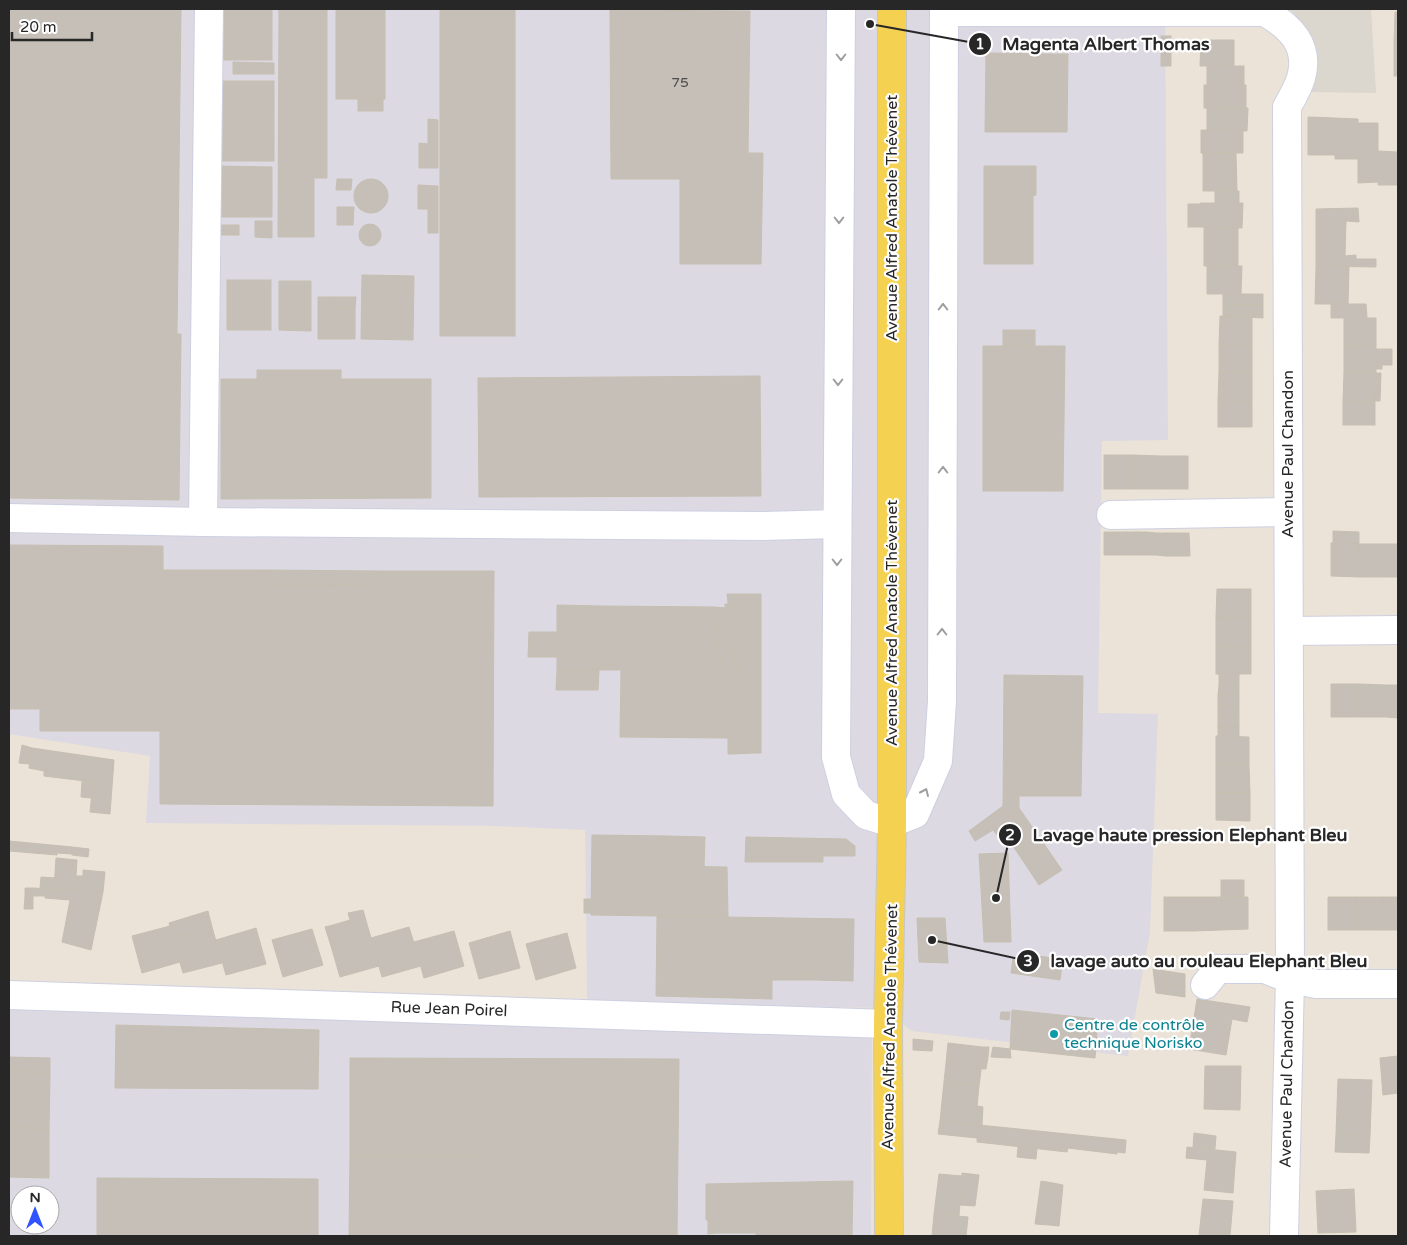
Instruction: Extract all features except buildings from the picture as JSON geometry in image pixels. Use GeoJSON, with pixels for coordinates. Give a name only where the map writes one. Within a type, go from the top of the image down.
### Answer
{"type":"FeatureCollection","features":[{"type":"Feature","properties":{"kind":"main road","name":"Avenue Alfred Anatole Thévenet"},"geometry":{"type":"LineString","coordinates":[[888,1236],[888,1024],[892,823],[892,9]]}},
{"type":"Feature","properties":{"kind":"street"},"geometry":{"type":"LineString","coordinates":[[203,522],[209,9]]}},
{"type":"Feature","properties":{"kind":"street"},"geometry":{"type":"LineString","coordinates":[[841,9],[836,757],[846,794],[866,815],[892,823],[915,814],[938,761],[939,753],[942,691],[944,11]]}},
{"type":"Feature","properties":{"kind":"street","name":"Avenue Paul Chandon"},"geometry":{"type":"LineString","coordinates":[[944,11],[1265,12],[1283,22],[1296,35],[1301,53],[1304,66],[1300,80],[1287,107],[1290,979],[1284,1236]]}},
{"type":"Feature","properties":{"kind":"street"},"geometry":{"type":"LineString","coordinates":[[1111,515],[1288,512]]}},
{"type":"Feature","properties":{"kind":"street"},"geometry":{"type":"LineString","coordinates":[[9,518],[203,522],[763,526],[837,524]]}},
{"type":"Feature","properties":{"kind":"street"},"geometry":{"type":"LineString","coordinates":[[1289,631],[1398,630]]}},
{"type":"Feature","properties":{"kind":"street"},"geometry":{"type":"LineString","coordinates":[[1205,984],[1218,969],[1265,970],[1290,979],[1316,984],[1398,984]]}},
{"type":"Feature","properties":{"kind":"street","name":"Rue Jean Poirel"},"geometry":{"type":"LineString","coordinates":[[9,995],[888,1024]]}},
{"type":"Feature","properties":{"kind":"shaded area"},"geometry":{"type":"Polygon","coordinates":[[[9,9],[1165,9],[1168,440],[1102,441],[1098,713],[1158,714],[1150,932],[1128,1056],[912,1031],[881,1008],[587,1002],[585,830],[495,826],[146,823],[150,756],[9,734],[9,9]]]}},
{"type":"Feature","properties":{"kind":"shaded area"},"geometry":{"type":"Polygon","coordinates":[[[1290,9],[1371,9],[1376,93],[1306,92],[1313,44],[1306,29],[1290,9]]]}},
{"type":"Feature","properties":{"kind":"shaded area"},"geometry":{"type":"Polygon","coordinates":[[[9,1008],[872,1032],[871,1236],[9,1236],[9,1008]]]}},
{"type":"Feature","properties":{"kind":"place","name":"Magenta Albert Thomas"},"geometry":{"type":"Point","coordinates":[870,24]}},
{"type":"Feature","properties":{"kind":"place","name":"Lavage haute pression Elephant Bleu"},"geometry":{"type":"Point","coordinates":[996,898]}},
{"type":"Feature","properties":{"kind":"place","name":"lavage auto au rouleau Elephant Bleu"},"geometry":{"type":"Point","coordinates":[932,940]}},
{"type":"Feature","properties":{"kind":"place","name":"Centre de contrôle technique Norisko"},"geometry":{"type":"Point","coordinates":[1054,1034]}}]}
